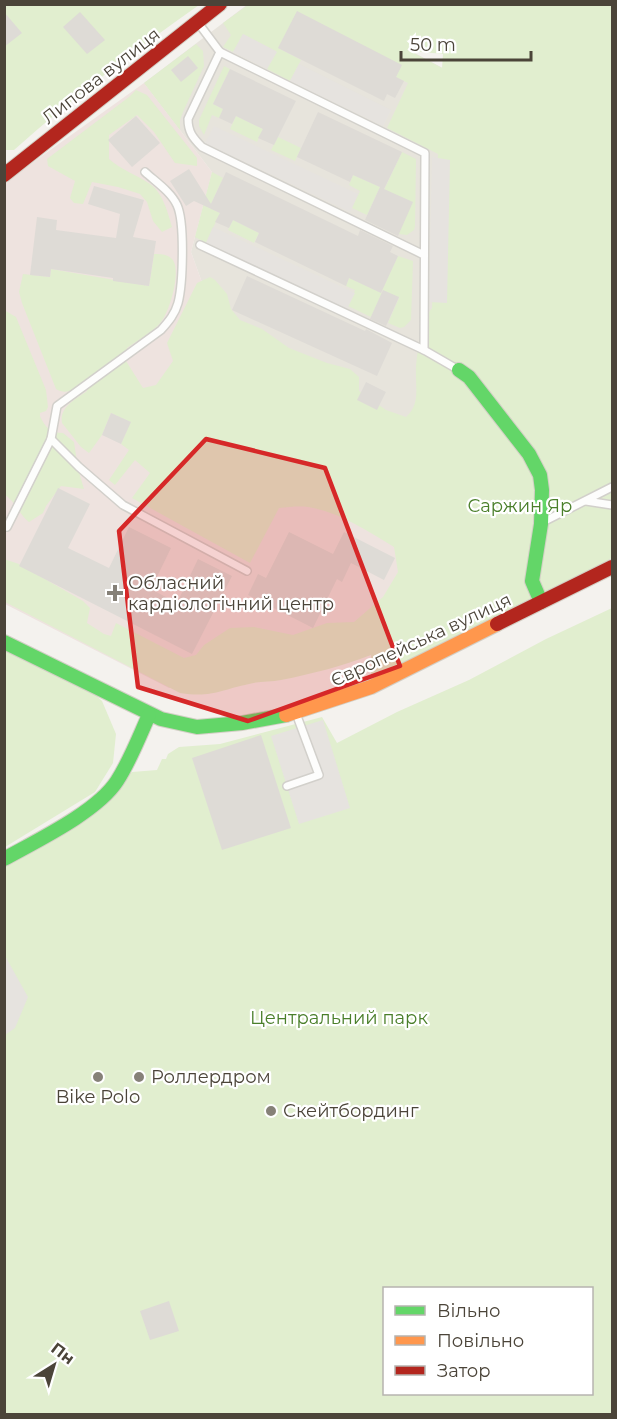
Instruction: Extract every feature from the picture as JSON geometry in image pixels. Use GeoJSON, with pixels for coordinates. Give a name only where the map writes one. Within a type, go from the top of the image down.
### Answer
{"type":"FeatureCollection","features":[{"type":"Feature","properties":{"kind":"street","name":"Липова вулиця"},"geometry":{"type":"LineString","coordinates":[[4,175],[220,4]]}},
{"type":"Feature","properties":{"kind":"street"},"geometry":{"type":"LineString","coordinates":[[459,370],[469,377],[516,436],[537,468],[541,482],[541,524],[532,581],[541,602]]}},
{"type":"Feature","properties":{"kind":"street","name":"Європейська вулиця"},"geometry":{"type":"LineString","coordinates":[[4,642],[149,715],[197,727],[242,723],[296,713],[370,687],[612,567]]}},
{"type":"Feature","properties":{"kind":"street"},"geometry":{"type":"LineString","coordinates":[[4,859],[94,805],[112,790],[149,715]]}},
{"type":"Feature","properties":{"kind":"lane"},"geometry":{"type":"LineString","coordinates":[[197,22],[220,52],[425,153],[424,350]]}},
{"type":"Feature","properties":{"kind":"lane"},"geometry":{"type":"LineString","coordinates":[[220,52],[188,119],[188,129],[192,138],[202,147],[424,255]]}},
{"type":"Feature","properties":{"kind":"lane"},"geometry":{"type":"LineString","coordinates":[[7,527],[51,438],[57,406],[161,330],[172,318],[178,302],[181,282],[182,219],[177,203],[145,172]]}},
{"type":"Feature","properties":{"kind":"lane"},"geometry":{"type":"LineString","coordinates":[[200,245],[424,350],[459,370]]}},
{"type":"Feature","properties":{"kind":"lane"},"geometry":{"type":"LineString","coordinates":[[51,438],[79,467],[123,505],[247,571]]}},
{"type":"Feature","properties":{"kind":"lane"},"geometry":{"type":"LineString","coordinates":[[541,524],[612,487]]}},
{"type":"Feature","properties":{"kind":"lane"},"geometry":{"type":"LineString","coordinates":[[586,501],[612,505]]}},
{"type":"Feature","properties":{"kind":"lane"},"geometry":{"type":"LineString","coordinates":[[287,786],[319,775],[296,713]]}},
{"type":"Feature","properties":{"kind":"highlighted area"},"geometry":{"type":"Polygon","coordinates":[[[206,439],[325,468],[400,666],[248,721],[138,687],[119,531],[206,439]]]}},
{"type":"Feature","properties":{"kind":"shaded area"},"geometry":{"type":"Polygon","coordinates":[[[248,4],[325,5],[452,73],[444,446],[221,335],[191,252],[212,172],[144,83],[248,4]]]}},
{"type":"Feature","properties":{"kind":"shaded area"},"geometry":{"type":"Polygon","coordinates":[[[243,34],[277,52],[267,69],[233,52],[243,34]]]}},
{"type":"Feature","properties":{"kind":"shaded area"},"geometry":{"type":"Polygon","coordinates":[[[299,64],[391,110],[383,126],[290,81],[299,64]]]}},
{"type":"Feature","properties":{"kind":"shaded area"},"geometry":{"type":"Polygon","coordinates":[[[144,83],[212,172],[191,252],[221,335],[444,446],[371,647],[169,688],[5,604],[4,183],[144,83]]]}},
{"type":"Feature","properties":{"kind":"shaded area"},"geometry":{"type":"Polygon","coordinates":[[[214,126],[358,194],[350,212],[205,143],[214,126]]]}},
{"type":"Feature","properties":{"kind":"shaded area"},"geometry":{"type":"Polygon","coordinates":[[[432,157],[450,160],[447,303],[429,302],[432,157]]]}},
{"type":"Feature","properties":{"kind":"shaded area"},"geometry":{"type":"Polygon","coordinates":[[[213,227],[355,293],[346,311],[205,245],[213,227]]]}},
{"type":"Feature","properties":{"kind":"shaded area"},"geometry":{"type":"Polygon","coordinates":[[[323,720],[350,808],[299,824],[271,736],[323,720]]]}},
{"type":"Feature","properties":{"kind":"shaded area"},"geometry":{"type":"Polygon","coordinates":[[[4,954],[28,997],[15,1028],[5,1035],[4,954]]]}},
{"type":"Feature","properties":{"kind":"green space"},"geometry":{"type":"Polygon","coordinates":[[[4,5],[199,5],[104,75],[14,150],[5,150],[4,5]]]}},
{"type":"Feature","properties":{"kind":"green space","name":"Саржин Яр"},"geometry":{"type":"Polygon","coordinates":[[[248,5],[612,5],[612,558],[371,687],[371,655],[304,675],[253,683],[216,693],[180,693],[5,602],[4,559],[19,564],[83,601],[90,608],[87,623],[104,634],[111,636],[116,623],[184,658],[196,655],[204,645],[230,628],[254,627],[293,635],[327,623],[354,622],[383,597],[398,572],[394,547],[353,523],[320,509],[279,508],[250,563],[132,498],[150,473],[135,460],[115,485],[109,480],[129,450],[121,444],[130,422],[111,413],[102,435],[89,453],[81,447],[62,423],[63,412],[103,373],[102,368],[75,389],[62,392],[56,389],[22,303],[19,292],[23,274],[50,277],[51,269],[149,286],[154,254],[166,255],[175,264],[176,272],[174,290],[168,309],[158,326],[127,348],[126,361],[143,388],[156,385],[173,361],[167,343],[197,283],[210,277],[227,294],[231,309],[240,320],[262,329],[289,348],[327,363],[350,369],[359,377],[359,391],[386,410],[406,417],[411,412],[415,401],[416,368],[421,336],[425,320],[432,308],[438,154],[387,128],[408,83],[396,77],[401,65],[297,12],[278,48],[301,60],[290,81],[267,69],[276,51],[243,34],[233,52],[223,47],[231,35],[223,23],[248,5]],[[412,51],[442,68],[443,54],[412,51]]]}},
{"type":"Feature","properties":{"kind":"green space"},"geometry":{"type":"Polygon","coordinates":[[[196,44],[203,51],[204,66],[180,120],[180,130],[144,83],[196,44]]]}},
{"type":"Feature","properties":{"kind":"green space"},"geometry":{"type":"Polygon","coordinates":[[[224,66],[230,69],[213,104],[223,109],[219,118],[212,115],[204,135],[199,126],[199,120],[224,66]]]}},
{"type":"Feature","properties":{"kind":"green space"},"geometry":{"type":"Polygon","coordinates":[[[136,90],[147,95],[197,158],[197,166],[175,163],[154,132],[137,115],[109,135],[109,159],[150,184],[162,198],[172,227],[162,232],[153,221],[147,202],[140,194],[92,182],[83,204],[74,203],[70,198],[75,181],[48,166],[47,159],[136,90]]]}},
{"type":"Feature","properties":{"kind":"green space"},"geometry":{"type":"Polygon","coordinates":[[[236,116],[263,129],[257,142],[230,129],[236,116]]]}},
{"type":"Feature","properties":{"kind":"green space"},"geometry":{"type":"Polygon","coordinates":[[[278,137],[301,148],[295,161],[271,150],[278,137]]]}},
{"type":"Feature","properties":{"kind":"green space"},"geometry":{"type":"Polygon","coordinates":[[[402,152],[416,159],[415,226],[414,230],[407,235],[399,234],[384,190],[402,152]]]}},
{"type":"Feature","properties":{"kind":"green space"},"geometry":{"type":"Polygon","coordinates":[[[212,172],[223,178],[209,208],[220,213],[206,243],[195,237],[212,172]]]}},
{"type":"Feature","properties":{"kind":"green space"},"geometry":{"type":"Polygon","coordinates":[[[353,175],[380,187],[367,215],[352,208],[360,191],[349,185],[353,175]]]}},
{"type":"Feature","properties":{"kind":"green space"},"geometry":{"type":"Polygon","coordinates":[[[233,220],[259,233],[254,243],[228,230],[233,220]]]}},
{"type":"Feature","properties":{"kind":"green space"},"geometry":{"type":"Polygon","coordinates":[[[398,256],[413,261],[411,320],[400,328],[388,323],[399,298],[382,290],[398,256]]]}},
{"type":"Feature","properties":{"kind":"green space"},"geometry":{"type":"Polygon","coordinates":[[[349,278],[382,293],[371,317],[348,306],[355,290],[346,286],[349,278]]]}},
{"type":"Feature","properties":{"kind":"green space"},"geometry":{"type":"Polygon","coordinates":[[[4,310],[16,317],[46,390],[48,407],[46,411],[40,413],[40,416],[48,429],[63,433],[74,442],[84,489],[61,486],[43,513],[29,522],[5,495],[4,310]]]}},
{"type":"Feature","properties":{"kind":"green space","name":"Центральний парк"},"geometry":{"type":"Polygon","coordinates":[[[612,608],[612,1414],[5,1414],[5,864],[132,772],[157,770],[162,759],[166,759],[168,754],[179,747],[220,744],[322,717],[337,743],[397,712],[469,680],[546,639],[612,608]]]}},
{"type":"Feature","properties":{"kind":"green space"},"geometry":{"type":"Polygon","coordinates":[[[5,640],[73,673],[102,701],[116,734],[113,763],[95,792],[5,847],[5,640]]]}},
{"type":"Feature","properties":{"kind":"building"},"geometry":{"type":"Polygon","coordinates":[[[297,11],[402,65],[396,77],[404,81],[395,98],[387,94],[384,101],[278,48],[297,11]]]}},
{"type":"Feature","properties":{"kind":"building"},"geometry":{"type":"Polygon","coordinates":[[[4,12],[22,33],[4,47],[4,12]]]}},
{"type":"Feature","properties":{"kind":"building"},"geometry":{"type":"Polygon","coordinates":[[[80,12],[105,40],[87,54],[63,27],[80,12]]]}},
{"type":"Feature","properties":{"kind":"building"},"geometry":{"type":"Polygon","coordinates":[[[188,56],[198,68],[181,82],[171,70],[188,56]]]}},
{"type":"Feature","properties":{"kind":"building"},"geometry":{"type":"Polygon","coordinates":[[[230,69],[296,101],[274,145],[258,138],[263,129],[236,116],[232,124],[219,118],[223,109],[213,104],[230,69]]]}},
{"type":"Feature","properties":{"kind":"building"},"geometry":{"type":"Polygon","coordinates":[[[318,112],[402,152],[384,189],[413,202],[398,236],[365,220],[380,187],[353,175],[350,182],[297,157],[318,112]]]}},
{"type":"Feature","properties":{"kind":"building"},"geometry":{"type":"Polygon","coordinates":[[[136,116],[160,143],[132,167],[108,140],[136,116]]]}},
{"type":"Feature","properties":{"kind":"building"},"geometry":{"type":"Polygon","coordinates":[[[189,169],[211,204],[226,172],[358,236],[360,230],[393,246],[390,252],[398,256],[381,293],[349,278],[346,286],[255,242],[259,233],[233,220],[229,228],[215,222],[220,213],[194,201],[186,206],[170,181],[189,169]]]}},
{"type":"Feature","properties":{"kind":"building"},"geometry":{"type":"Polygon","coordinates":[[[94,186],[144,200],[133,237],[156,241],[149,286],[51,269],[50,277],[30,275],[37,217],[57,220],[56,230],[116,238],[120,214],[88,204],[94,186]]]}},
{"type":"Feature","properties":{"kind":"building"},"geometry":{"type":"Polygon","coordinates":[[[247,276],[365,331],[366,329],[392,343],[377,376],[232,310],[247,276]]]}},
{"type":"Feature","properties":{"kind":"building"},"geometry":{"type":"Polygon","coordinates":[[[383,290],[399,297],[386,326],[370,319],[383,290]]]}},
{"type":"Feature","properties":{"kind":"building"},"geometry":{"type":"Polygon","coordinates":[[[366,382],[386,392],[377,410],[357,400],[366,382]]]}},
{"type":"Feature","properties":{"kind":"building"},"geometry":{"type":"Polygon","coordinates":[[[111,413],[131,422],[121,444],[102,435],[111,413]]]}},
{"type":"Feature","properties":{"kind":"building"},"geometry":{"type":"Polygon","coordinates":[[[58,488],[90,504],[68,548],[109,568],[129,527],[171,548],[151,589],[177,603],[198,559],[232,576],[192,654],[19,566],[58,488]]]}},
{"type":"Feature","properties":{"kind":"building"},"geometry":{"type":"Polygon","coordinates":[[[289,532],[333,554],[344,532],[395,558],[384,580],[351,563],[342,582],[337,579],[313,628],[248,595],[258,574],[266,578],[289,532]]]}},
{"type":"Feature","properties":{"kind":"building"},"geometry":{"type":"Polygon","coordinates":[[[261,735],[291,828],[222,850],[192,758],[261,735]]]}},
{"type":"Feature","properties":{"kind":"building"},"geometry":{"type":"Polygon","coordinates":[[[169,1301],[179,1331],[150,1340],[140,1311],[169,1301]]]}},
{"type":"Feature","properties":{"kind":"traffic: fast"},"geometry":{"type":"LineString","coordinates":[[459,370],[469,377],[529,454],[540,475],[541,524],[532,581],[541,602]]}},
{"type":"Feature","properties":{"kind":"traffic: fast"},"geometry":{"type":"LineString","coordinates":[[4,642],[161,719],[197,727],[242,723],[286,715]]}},
{"type":"Feature","properties":{"kind":"traffic: fast"},"geometry":{"type":"LineString","coordinates":[[4,859],[81,815],[108,793],[126,765],[149,715]]}},
{"type":"Feature","properties":{"kind":"traffic: slow"},"geometry":{"type":"LineString","coordinates":[[286,715],[371,687],[497,624]]}},
{"type":"Feature","properties":{"kind":"traffic: jam"},"geometry":{"type":"LineString","coordinates":[[4,175],[220,4]]}},
{"type":"Feature","properties":{"kind":"traffic: jam"},"geometry":{"type":"LineString","coordinates":[[497,624],[612,567]]}},
{"type":"Feature","properties":{"kind":"place","name":"Обласний кардiологiчний центр"},"geometry":{"type":"Point","coordinates":[115,593]}},
{"type":"Feature","properties":{"kind":"place","name":"Bike Polo"},"geometry":{"type":"Point","coordinates":[98,1077]}},
{"type":"Feature","properties":{"kind":"place","name":"Роллердром"},"geometry":{"type":"Point","coordinates":[139,1077]}},
{"type":"Feature","properties":{"kind":"place","name":"Скейтбординг"},"geometry":{"type":"Point","coordinates":[271,1111]}}]}
